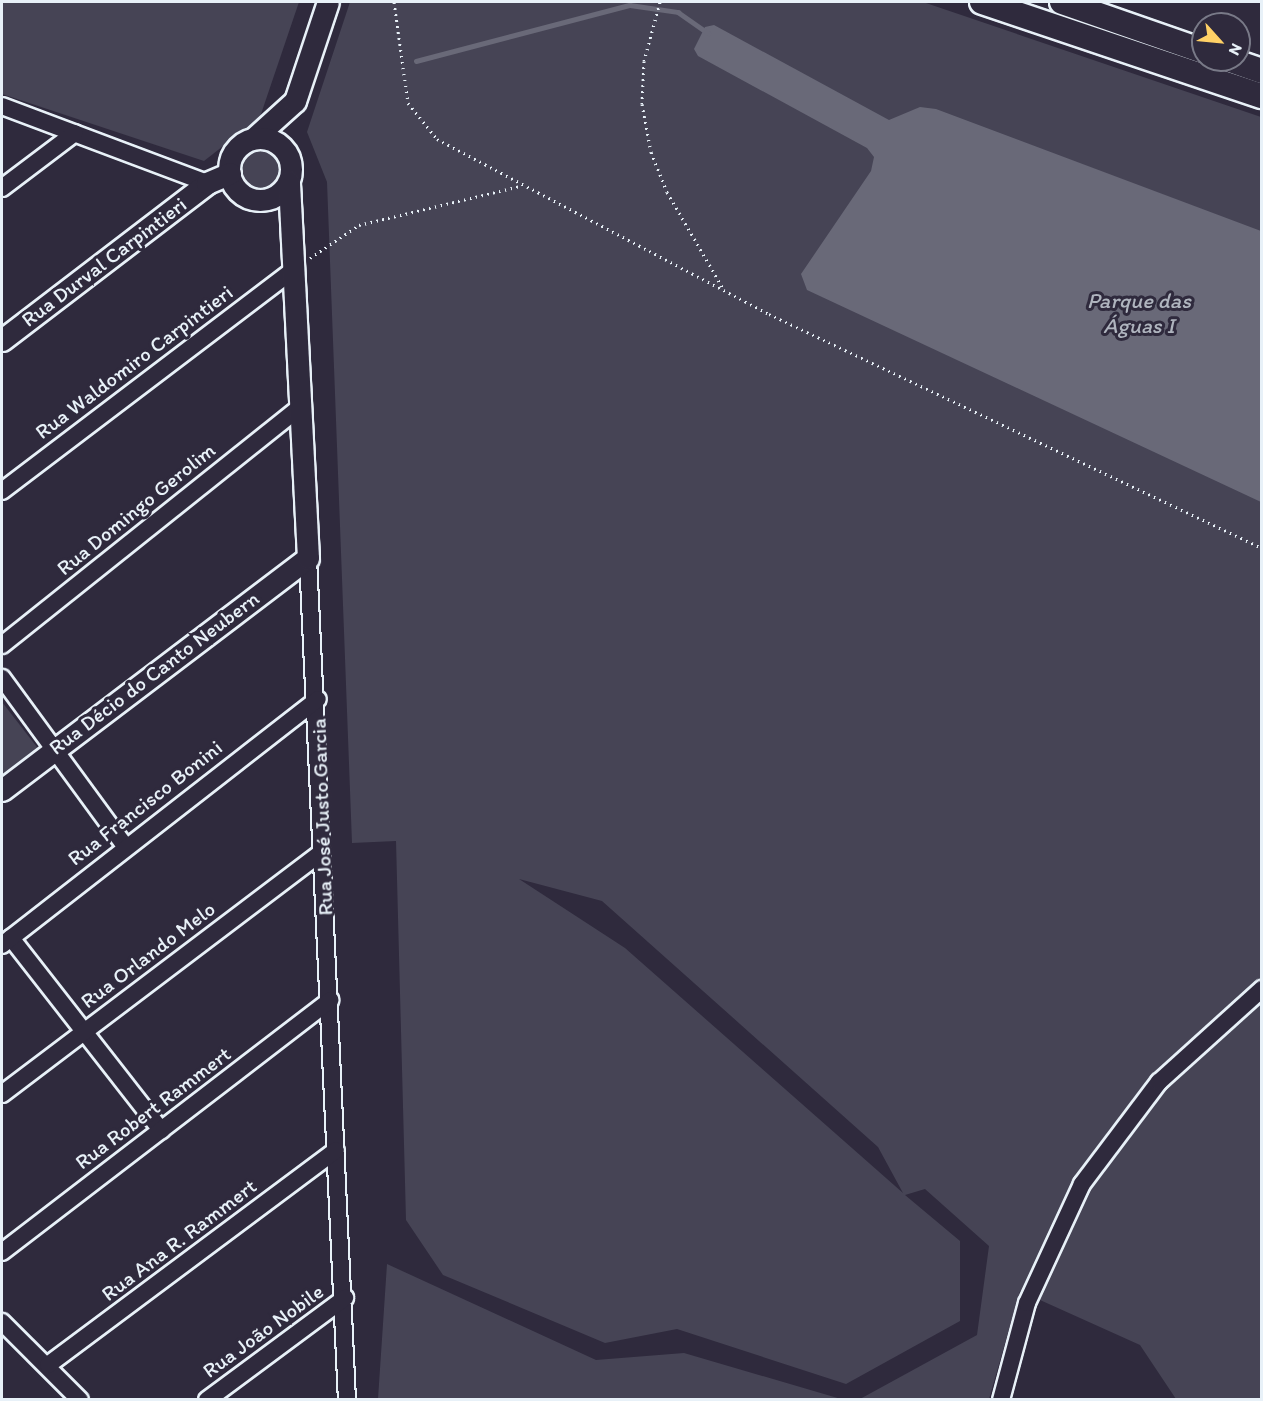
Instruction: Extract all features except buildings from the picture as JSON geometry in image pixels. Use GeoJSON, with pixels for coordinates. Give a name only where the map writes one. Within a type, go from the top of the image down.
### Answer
{"type":"FeatureCollection","features":[{"type":"Feature","properties":{"kind":"main road"},"geometry":{"type":"LineString","coordinates":[[982,2],[1262,96]]}},
{"type":"Feature","properties":{"kind":"main road"},"geometry":{"type":"LineString","coordinates":[[1062,2],[1191,47]]}},
{"type":"Feature","properties":{"kind":"street"},"geometry":{"type":"LineString","coordinates":[[266,200],[289,181],[287,152],[290,111],[328,2]]}},
{"type":"Feature","properties":{"kind":"street"},"geometry":{"type":"LineString","coordinates":[[2,106],[207,183]]}},
{"type":"Feature","properties":{"kind":"street"},"geometry":{"type":"LineString","coordinates":[[290,111],[233,154],[230,173],[247,197],[266,200],[293,234]]}},
{"type":"Feature","properties":{"kind":"street"},"geometry":{"type":"LineString","coordinates":[[2,188],[75,133]]}},
{"type":"Feature","properties":{"kind":"street"},"geometry":{"type":"LineString","coordinates":[[254,138],[272,140],[287,152]]}},
{"type":"Feature","properties":{"kind":"street","name":"Rua Durval Carpintieri"},"geometry":{"type":"LineString","coordinates":[[2,340],[207,183],[230,173]]}},
{"type":"Feature","properties":{"kind":"street","name":"Rua José Justo Garcia"},"geometry":{"type":"LineString","coordinates":[[289,181],[299,408],[318,699],[322,852],[345,1298],[347,1400]]}},
{"type":"Feature","properties":{"kind":"street","name":"Rua Waldomiro Carpintieri"},"geometry":{"type":"LineString","coordinates":[[2,491],[293,270]]}},
{"type":"Feature","properties":{"kind":"street","name":"Rua Domingo Gerolim"},"geometry":{"type":"LineString","coordinates":[[2,645],[299,408]]}},
{"type":"Feature","properties":{"kind":"street","name":"Rua Décio do Canto Neubern"},"geometry":{"type":"LineString","coordinates":[[2,790],[54,747],[308,558]]}},
{"type":"Feature","properties":{"kind":"street"},"geometry":{"type":"LineString","coordinates":[[2,678],[125,846]]}},
{"type":"Feature","properties":{"kind":"street","name":"Rua Francisco Bonini"},"geometry":{"type":"LineString","coordinates":[[6,941],[125,846],[318,699]]}},
{"type":"Feature","properties":{"kind":"street","name":"Rua Orlando Melo"},"geometry":{"type":"LineString","coordinates":[[2,1094],[322,852]]}},
{"type":"Feature","properties":{"kind":"street"},"geometry":{"type":"LineString","coordinates":[[6,941],[84,1032],[161,1130]]}},
{"type":"Feature","properties":{"kind":"street"},"geometry":{"type":"LineString","coordinates":[[1001,1400],[1027,1303],[1082,1184],[1159,1082],[1262,989]]}},
{"type":"Feature","properties":{"kind":"street","name":"Rua Robert Rammert"},"geometry":{"type":"LineString","coordinates":[[2,1252],[330,1000]]}},
{"type":"Feature","properties":{"kind":"street","name":"Rua Ana R. Rammert"},"geometry":{"type":"LineString","coordinates":[[48,1365],[336,1150]]}},
{"type":"Feature","properties":{"kind":"street","name":"Rua João Nobile"},"geometry":{"type":"LineString","coordinates":[[207,1400],[345,1298]]}},
{"type":"Feature","properties":{"kind":"street"},"geometry":{"type":"LineString","coordinates":[[2,1322],[48,1365],[80,1400]]}},
{"type":"Feature","properties":{"kind":"path"},"geometry":{"type":"LineString","coordinates":[[394,2],[408,103],[418,122],[437,139],[725,291],[1262,548]]}},
{"type":"Feature","properties":{"kind":"path"},"geometry":{"type":"LineString","coordinates":[[660,2],[644,61],[642,104],[651,152],[667,192],[725,291]]}},
{"type":"Feature","properties":{"kind":"path"},"geometry":{"type":"LineString","coordinates":[[293,270],[359,225],[521,185]]}},
{"type":"Feature","properties":{"kind":"shaded area"},"geometry":{"type":"Polygon","coordinates":[[[2,2],[299,2],[260,117],[204,161],[2,94],[2,2]]]}},
{"type":"Feature","properties":{"kind":"shaded area"},"geometry":{"type":"Polygon","coordinates":[[[350,2],[923,2],[1261,117],[1261,1399],[1176,1399],[1140,1345],[1020,1291],[989,1399],[860,1399],[977,1335],[989,1246],[925,1189],[905,1195],[960,1241],[960,1321],[846,1384],[677,1329],[605,1343],[443,1275],[406,1220],[396,841],[352,843],[327,182],[307,132],[350,2]],[[519,879],[625,948],[903,1193],[878,1147],[602,901],[519,879]]]}},
{"type":"Feature","properties":{"kind":"shaded area"},"geometry":{"type":"Polygon","coordinates":[[[260,143],[269,145],[280,154],[285,168],[283,177],[274,188],[260,193],[251,191],[240,182],[235,168],[237,159],[246,148],[260,143]]]}},
{"type":"Feature","properties":{"kind":"shaded area"},"geometry":{"type":"Polygon","coordinates":[[[2,702],[40,751],[2,782],[2,702]]]}},
{"type":"Feature","properties":{"kind":"shaded area"},"geometry":{"type":"Polygon","coordinates":[[[387,1264],[596,1360],[684,1353],[841,1399],[378,1399],[387,1264]]]}},
{"type":"Feature","properties":{"kind":"water","name":"Parque das Águas I"},"geometry":{"type":"Polygon","coordinates":[[[714,25],[889,120],[920,107],[936,109],[1261,231],[1261,502],[807,290],[801,274],[871,171],[874,157],[867,148],[698,56],[694,49],[705,27],[714,25]]]}},
{"type":"Feature","properties":{"kind":"waterway"},"geometry":{"type":"LineString","coordinates":[[416,61],[630,5],[678,12],[708,33]]}}]}
